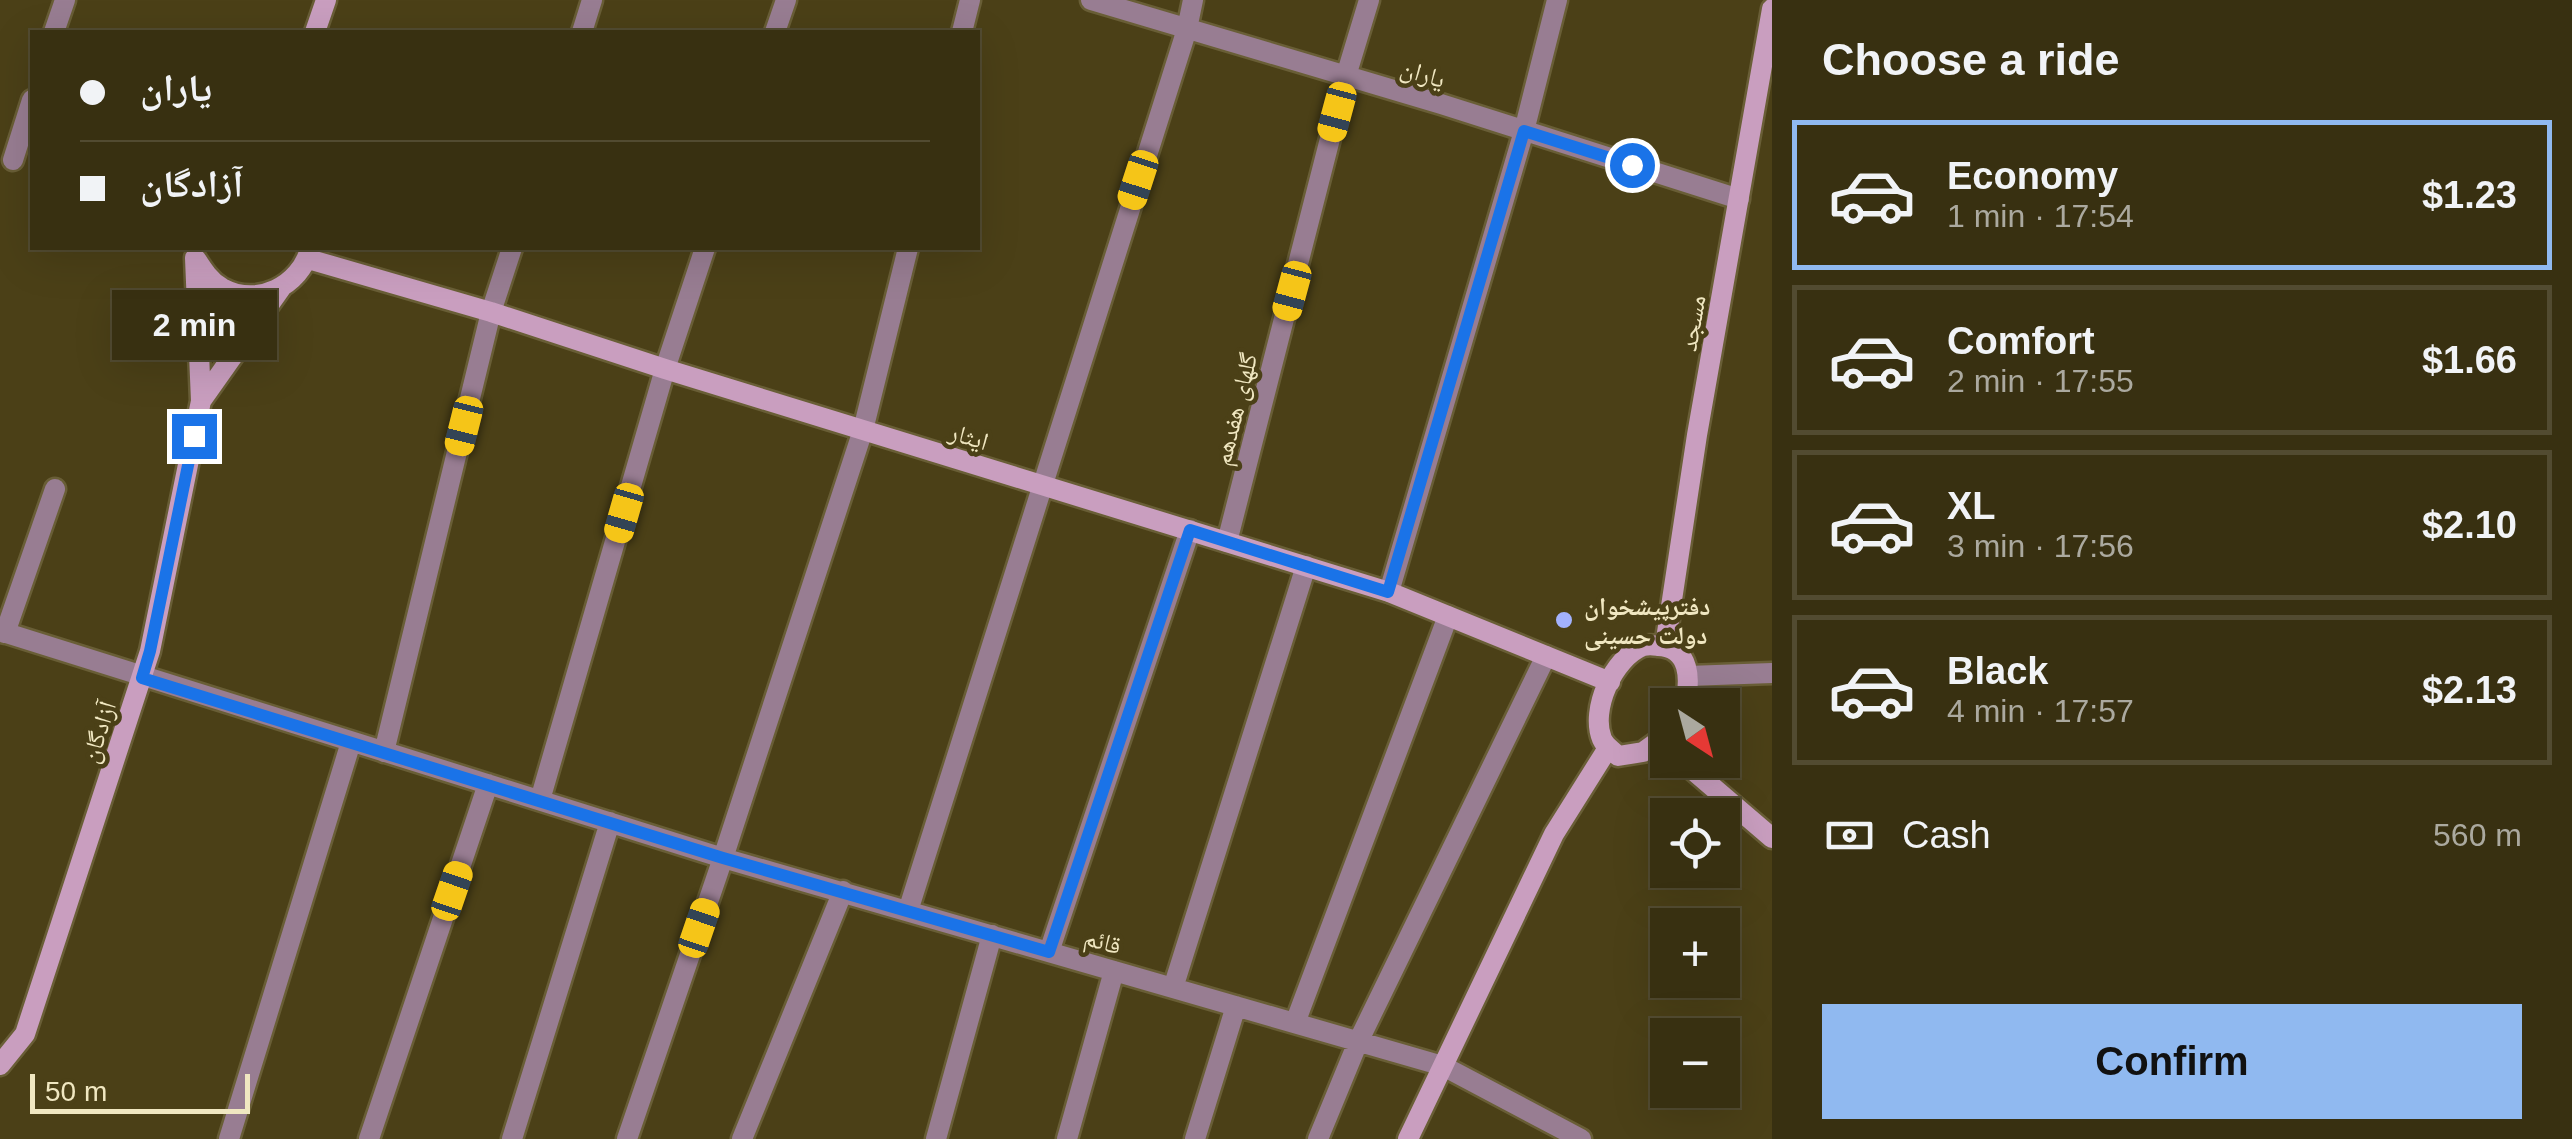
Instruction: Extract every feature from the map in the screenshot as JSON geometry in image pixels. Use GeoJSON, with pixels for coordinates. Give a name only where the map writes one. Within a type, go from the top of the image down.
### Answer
{"type":"FeatureCollection","features":[{"type":"Feature","properties":{"kind":"street"},"geometry":{"type":"LineString","coordinates":[[55,30],[65,0]]}},
{"type":"Feature","properties":{"kind":"street"},"geometry":{"type":"LineString","coordinates":[[317,30],[326,0]]}},
{"type":"Feature","properties":{"kind":"street"},"geometry":{"type":"LineString","coordinates":[[583,30],[592,0]]}},
{"type":"Feature","properties":{"kind":"street"},"geometry":{"type":"LineString","coordinates":[[776,30],[786,0]]}},
{"type":"Feature","properties":{"kind":"street"},"geometry":{"type":"LineString","coordinates":[[962,30],[970,0]]}},
{"type":"Feature","properties":{"kind":"street","name":"یاران"},"geometry":{"type":"LineString","coordinates":[[1091,0],[1739,199]]}},
{"type":"Feature","properties":{"kind":"street"},"geometry":{"type":"LineString","coordinates":[[908,911],[1193,0]]}},
{"type":"Feature","properties":{"kind":"street","name":"گلهای هفدهم"},"geometry":{"type":"LineString","coordinates":[[1227,542],[1346,76],[1370,0]]}},
{"type":"Feature","properties":{"kind":"street"},"geometry":{"type":"LineString","coordinates":[[1388,592],[1524,131],[1557,0]]}},
{"type":"Feature","properties":{"kind":"street","name":"مسجد"},"geometry":{"type":"LineString","coordinates":[[1665,646],[1697,435],[1772,9]]}},
{"type":"Feature","properties":{"kind":"street"},"geometry":{"type":"LineString","coordinates":[[15,161],[30,107]]}},
{"type":"Feature","properties":{"kind":"street"},"geometry":{"type":"LineString","coordinates":[[384,752],[491,312],[511,250]]}},
{"type":"Feature","properties":{"kind":"street"},"geometry":{"type":"LineString","coordinates":[[540,800],[665,369],[704,250]]}},
{"type":"Feature","properties":{"kind":"street"},"geometry":{"type":"LineString","coordinates":[[627,1139],[862,430],[907,250]]}},
{"type":"Feature","properties":{"kind":"street"},"geometry":{"type":"LineString","coordinates":[[194,253],[206,276],[222,288],[242,295],[262,295],[281,288],[297,276],[309,253]]}},
{"type":"Feature","properties":{"kind":"street"},"geometry":{"type":"LineString","coordinates":[[194,253],[201,401]]}},
{"type":"Feature","properties":{"kind":"street","name":"ایثار"},"geometry":{"type":"LineString","coordinates":[[309,253],[665,369],[1388,592],[1610,682]]}},
{"type":"Feature","properties":{"kind":"street"},"geometry":{"type":"LineString","coordinates":[[201,401],[281,288]]}},
{"type":"Feature","properties":{"kind":"street","name":"آزادگان"},"geometry":{"type":"LineString","coordinates":[[0,1065],[24,1034],[142,678],[201,401]]}},
{"type":"Feature","properties":{"kind":"street"},"geometry":{"type":"LineString","coordinates":[[3,632],[55,490]]}},
{"type":"Feature","properties":{"kind":"street"},"geometry":{"type":"LineString","coordinates":[[1049,952],[1190,530]]}},
{"type":"Feature","properties":{"kind":"street"},"geometry":{"type":"LineString","coordinates":[[1173,988],[1306,566]]}},
{"type":"Feature","properties":{"kind":"street"},"geometry":{"type":"LineString","coordinates":[[1295,1023],[1448,616]]}},
{"type":"Feature","properties":{"kind":"street","name":"قائم"},"geometry":{"type":"LineString","coordinates":[[3,632],[723,858],[1443,1066],[1581,1139]]}},
{"type":"Feature","properties":{"kind":"street"},"geometry":{"type":"LineString","coordinates":[[1650,748],[1618,756],[1604,744],[1598,718],[1603,692],[1630,655],[1645,645],[1675,649],[1684,659],[1689,688]]}},
{"type":"Feature","properties":{"kind":"street"},"geometry":{"type":"LineString","coordinates":[[1318,1139],[1358,1042],[1546,656]]}},
{"type":"Feature","properties":{"kind":"street"},"geometry":{"type":"LineString","coordinates":[[1688,676],[1772,673]]}},
{"type":"Feature","properties":{"kind":"street"},"geometry":{"type":"LineString","coordinates":[[229,1139],[351,742]]}},
{"type":"Feature","properties":{"kind":"street"},"geometry":{"type":"LineString","coordinates":[[1408,1139],[1554,834],[1608,748]]}},
{"type":"Feature","properties":{"kind":"street"},"geometry":{"type":"LineString","coordinates":[[1703,778],[1772,838]]}},
{"type":"Feature","properties":{"kind":"street"},"geometry":{"type":"LineString","coordinates":[[369,1139],[488,784]]}},
{"type":"Feature","properties":{"kind":"street"},"geometry":{"type":"LineString","coordinates":[[512,1139],[610,822]]}},
{"type":"Feature","properties":{"kind":"street"},"geometry":{"type":"LineString","coordinates":[[742,1139],[843,892]]}},
{"type":"Feature","properties":{"kind":"street"},"geometry":{"type":"LineString","coordinates":[[936,1139],[992,935]]}},
{"type":"Feature","properties":{"kind":"street"},"geometry":{"type":"LineString","coordinates":[[1067,1139],[1114,971]]}},
{"type":"Feature","properties":{"kind":"street"},"geometry":{"type":"LineString","coordinates":[[1196,1139],[1236,1006]]}},
{"type":"Feature","properties":{"kind":"place","name":"دفترپیشخوان دولت حسینی"},"geometry":{"type":"Point","coordinates":[1564,620]}},
{"type":"Feature","properties":{"kind":"route"},"geometry":{"type":"LineString","coordinates":[[194,436],[142,678],[723,858],[1049,952],[1190,530],[1388,592],[1524,131],[1632,165]]}}]}
